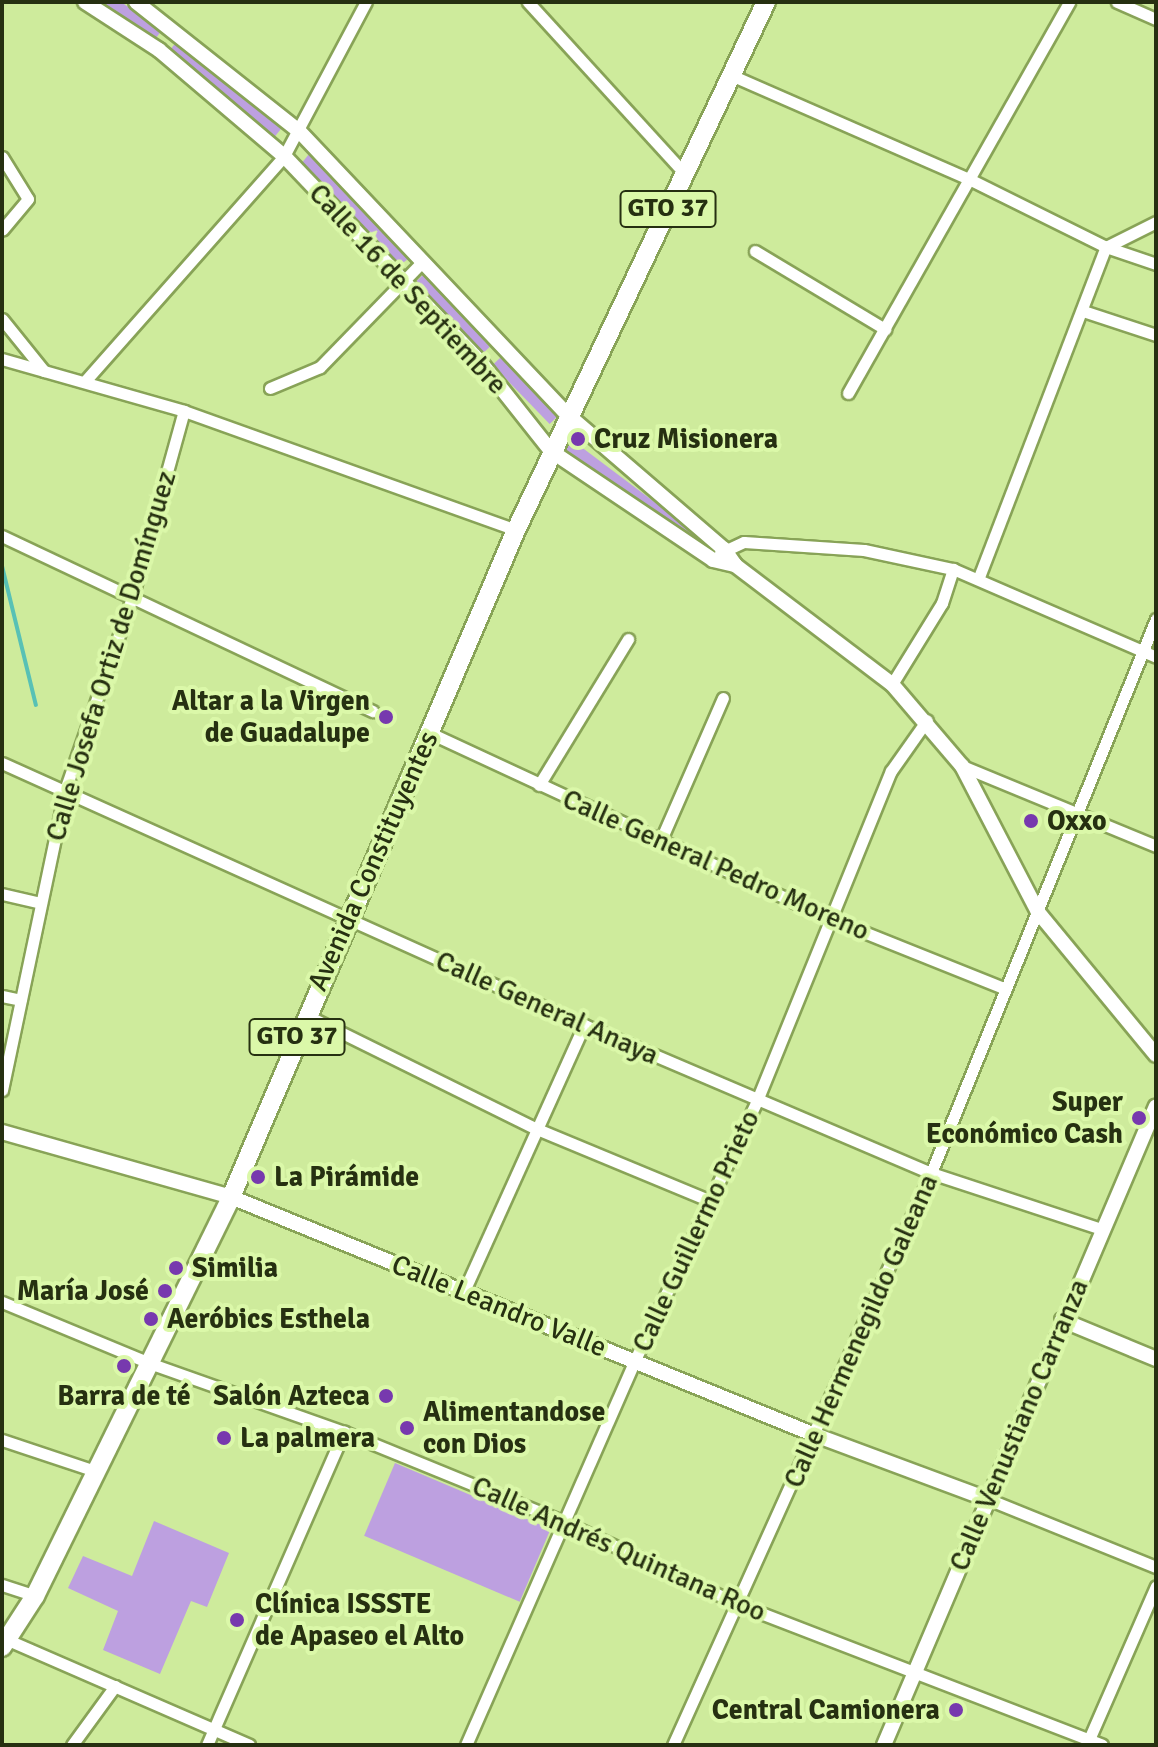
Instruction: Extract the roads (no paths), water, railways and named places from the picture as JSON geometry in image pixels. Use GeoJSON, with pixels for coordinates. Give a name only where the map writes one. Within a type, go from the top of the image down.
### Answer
{"type":"FeatureCollection","features":[{"type":"Feature","properties":{"kind":"main road","name":"GTO 37"},"geometry":{"type":"LineString","coordinates":[[568,415],[766,2]]}},
{"type":"Feature","properties":{"kind":"main road","name":"Avenida Constituyentes"},"geometry":{"type":"LineString","coordinates":[[5,1644],[35,1596],[98,1472],[231,1197],[306,1015],[568,415]]}},
{"type":"Feature","properties":{"kind":"street","name":"Calle 16 de Septiembre"},"geometry":{"type":"LineString","coordinates":[[85,2],[159,50],[284,156],[482,364],[551,451],[735,565],[892,684],[927,720],[962,766],[1038,912],[1156,1055]]}},
{"type":"Feature","properties":{"kind":"street","name":"Calle 16 de Septiembre"},"geometry":{"type":"LineString","coordinates":[[136,2],[172,26],[300,132],[568,415],[718,554]]}},
{"type":"Feature","properties":{"kind":"street"},"geometry":{"type":"LineString","coordinates":[[86,380],[284,156],[300,132],[366,2]]}},
{"type":"Feature","properties":{"kind":"street"},"geometry":{"type":"LineString","coordinates":[[528,2],[685,174]]}},
{"type":"Feature","properties":{"kind":"street"},"geometry":{"type":"LineString","coordinates":[[848,393],[1069,2]]}},
{"type":"Feature","properties":{"kind":"street"},"geometry":{"type":"LineString","coordinates":[[1117,2],[1156,19]]}},
{"type":"Feature","properties":{"kind":"street"},"geometry":{"type":"LineString","coordinates":[[159,50],[172,26]]}},
{"type":"Feature","properties":{"kind":"street"},"geometry":{"type":"LineString","coordinates":[[733,76],[967,178],[1106,247],[1156,264]]}},
{"type":"Feature","properties":{"kind":"street"},"geometry":{"type":"LineString","coordinates":[[2,157],[28,199],[2,230]]}},
{"type":"Feature","properties":{"kind":"street"},"geometry":{"type":"LineString","coordinates":[[979,577],[1106,247],[1156,222]]}},
{"type":"Feature","properties":{"kind":"street"},"geometry":{"type":"LineString","coordinates":[[755,251],[885,329]]}},
{"type":"Feature","properties":{"kind":"street"},"geometry":{"type":"LineString","coordinates":[[270,388],[320,367],[422,262]]}},
{"type":"Feature","properties":{"kind":"street"},"geometry":{"type":"LineString","coordinates":[[1083,311],[1156,335]]}},
{"type":"Feature","properties":{"kind":"street"},"geometry":{"type":"LineString","coordinates":[[2,319],[44,371]]}},
{"type":"Feature","properties":{"kind":"street"},"geometry":{"type":"LineString","coordinates":[[482,364],[502,345]]}},
{"type":"Feature","properties":{"kind":"street"},"geometry":{"type":"LineString","coordinates":[[2,359],[86,380],[184,411],[516,530]]}},
{"type":"Feature","properties":{"kind":"street","name":"Calle Josefa Ortiz de Domínguez"},"geometry":{"type":"LineString","coordinates":[[2,1090],[65,790],[132,598],[184,411]]}},
{"type":"Feature","properties":{"kind":"street"},"geometry":{"type":"LineString","coordinates":[[2,536],[373,711]]}},
{"type":"Feature","properties":{"kind":"street"},"geometry":{"type":"LineString","coordinates":[[718,554],[744,542],[864,550],[953,569],[979,577],[1156,657]]}},
{"type":"Feature","properties":{"kind":"street"},"geometry":{"type":"LineString","coordinates":[[892,684],[942,603],[953,569]]}},
{"type":"Feature","properties":{"kind":"street","name":"Calle Hermenegildo Galeana"},"geometry":{"type":"LineString","coordinates":[[673,1745],[740,1605],[931,1173],[1156,619]]}},
{"type":"Feature","properties":{"kind":"street"},"geometry":{"type":"LineString","coordinates":[[539,785],[628,639]]}},
{"type":"Feature","properties":{"kind":"street"},"geometry":{"type":"LineString","coordinates":[[660,842],[723,698]]}},
{"type":"Feature","properties":{"kind":"street","name":"Calle Guillermo Prieto"},"geometry":{"type":"LineString","coordinates":[[466,1745],[634,1362],[758,1098],[891,771],[927,720]]}},
{"type":"Feature","properties":{"kind":"street","name":"Calle General Pedro Moreno"},"geometry":{"type":"LineString","coordinates":[[430,733],[831,919],[1006,989]]}},
{"type":"Feature","properties":{"kind":"street","name":"Calle General Anaya"},"geometry":{"type":"LineString","coordinates":[[2,763],[584,1025],[931,1173],[1101,1229]]}},
{"type":"Feature","properties":{"kind":"street"},"geometry":{"type":"LineString","coordinates":[[962,766],[1156,846]]}},
{"type":"Feature","properties":{"kind":"street"},"geometry":{"type":"LineString","coordinates":[[2,894],[41,903]]}},
{"type":"Feature","properties":{"kind":"street"},"geometry":{"type":"LineString","coordinates":[[2,996],[21,1000]]}},
{"type":"Feature","properties":{"kind":"street"},"geometry":{"type":"LineString","coordinates":[[306,1015],[537,1129],[711,1201]]}},
{"type":"Feature","properties":{"kind":"street"},"geometry":{"type":"LineString","coordinates":[[464,1291],[584,1025]]}},
{"type":"Feature","properties":{"kind":"street","name":"Calle Venustiano Carranza"},"geometry":{"type":"LineString","coordinates":[[884,1745],[990,1500],[1062,1320],[1156,1106]]}},
{"type":"Feature","properties":{"kind":"street","name":"Calle Leandro Valle"},"geometry":{"type":"LineString","coordinates":[[2,1132],[231,1197],[815,1435],[990,1500]]}},
{"type":"Feature","properties":{"kind":"street","name":"Calle Andrés Quintana Roo"},"geometry":{"type":"LineString","coordinates":[[2,1302],[149,1363],[344,1432],[564,1522],[740,1605],[916,1669],[1088,1742],[1102,1745]]}},
{"type":"Feature","properties":{"kind":"street"},"geometry":{"type":"LineString","coordinates":[[1062,1320],[1156,1359]]}},
{"type":"Feature","properties":{"kind":"street"},"geometry":{"type":"LineString","coordinates":[[207,1745],[344,1432]]}},
{"type":"Feature","properties":{"kind":"street"},"geometry":{"type":"LineString","coordinates":[[2,1440],[98,1472]]}},
{"type":"Feature","properties":{"kind":"street"},"geometry":{"type":"LineString","coordinates":[[990,1500],[1156,1567]]}},
{"type":"Feature","properties":{"kind":"street"},"geometry":{"type":"LineString","coordinates":[[2,1585],[35,1596]]}},
{"type":"Feature","properties":{"kind":"street"},"geometry":{"type":"LineString","coordinates":[[1088,1742],[1156,1586]]}},
{"type":"Feature","properties":{"kind":"street"},"geometry":{"type":"LineString","coordinates":[[5,1644],[115,1686],[249,1745]]}},
{"type":"Feature","properties":{"kind":"street"},"geometry":{"type":"LineString","coordinates":[[72,1745],[115,1686]]}},
{"type":"Feature","properties":{"kind":"waterway"},"geometry":{"type":"LineString","coordinates":[[2,566],[36,705]]}},
{"type":"Feature","properties":{"kind":"place","name":"Cruz Misionera"},"geometry":{"type":"Point","coordinates":[578,439]}},
{"type":"Feature","properties":{"kind":"place","name":"Altar a la Virgen de Guadalupe"},"geometry":{"type":"Point","coordinates":[386,717]}},
{"type":"Feature","properties":{"kind":"place","name":"Oxxo"},"geometry":{"type":"Point","coordinates":[1031,821]}},
{"type":"Feature","properties":{"kind":"place","name":"Super Económico Cash"},"geometry":{"type":"Point","coordinates":[1139,1118]}},
{"type":"Feature","properties":{"kind":"place","name":"La Pirámide"},"geometry":{"type":"Point","coordinates":[258,1177]}},
{"type":"Feature","properties":{"kind":"place","name":"Similia"},"geometry":{"type":"Point","coordinates":[176,1268]}},
{"type":"Feature","properties":{"kind":"place","name":"María José"},"geometry":{"type":"Point","coordinates":[165,1291]}},
{"type":"Feature","properties":{"kind":"place","name":"Aeróbics Esthela"},"geometry":{"type":"Point","coordinates":[151,1319]}},
{"type":"Feature","properties":{"kind":"place","name":"Barra de té"},"geometry":{"type":"Point","coordinates":[124,1366]}},
{"type":"Feature","properties":{"kind":"place","name":"Salón Azteca"},"geometry":{"type":"Point","coordinates":[386,1396]}},
{"type":"Feature","properties":{"kind":"place","name":"Alimentandose con Dios"},"geometry":{"type":"Point","coordinates":[407,1428]}},
{"type":"Feature","properties":{"kind":"place","name":"La palmera"},"geometry":{"type":"Point","coordinates":[224,1438]}},
{"type":"Feature","properties":{"kind":"place","name":"Clínica ISSSTE de Apaseo el Alto"},"geometry":{"type":"Point","coordinates":[237,1620]}},
{"type":"Feature","properties":{"kind":"place","name":"Central Camionera"},"geometry":{"type":"Point","coordinates":[956,1710]}}]}
